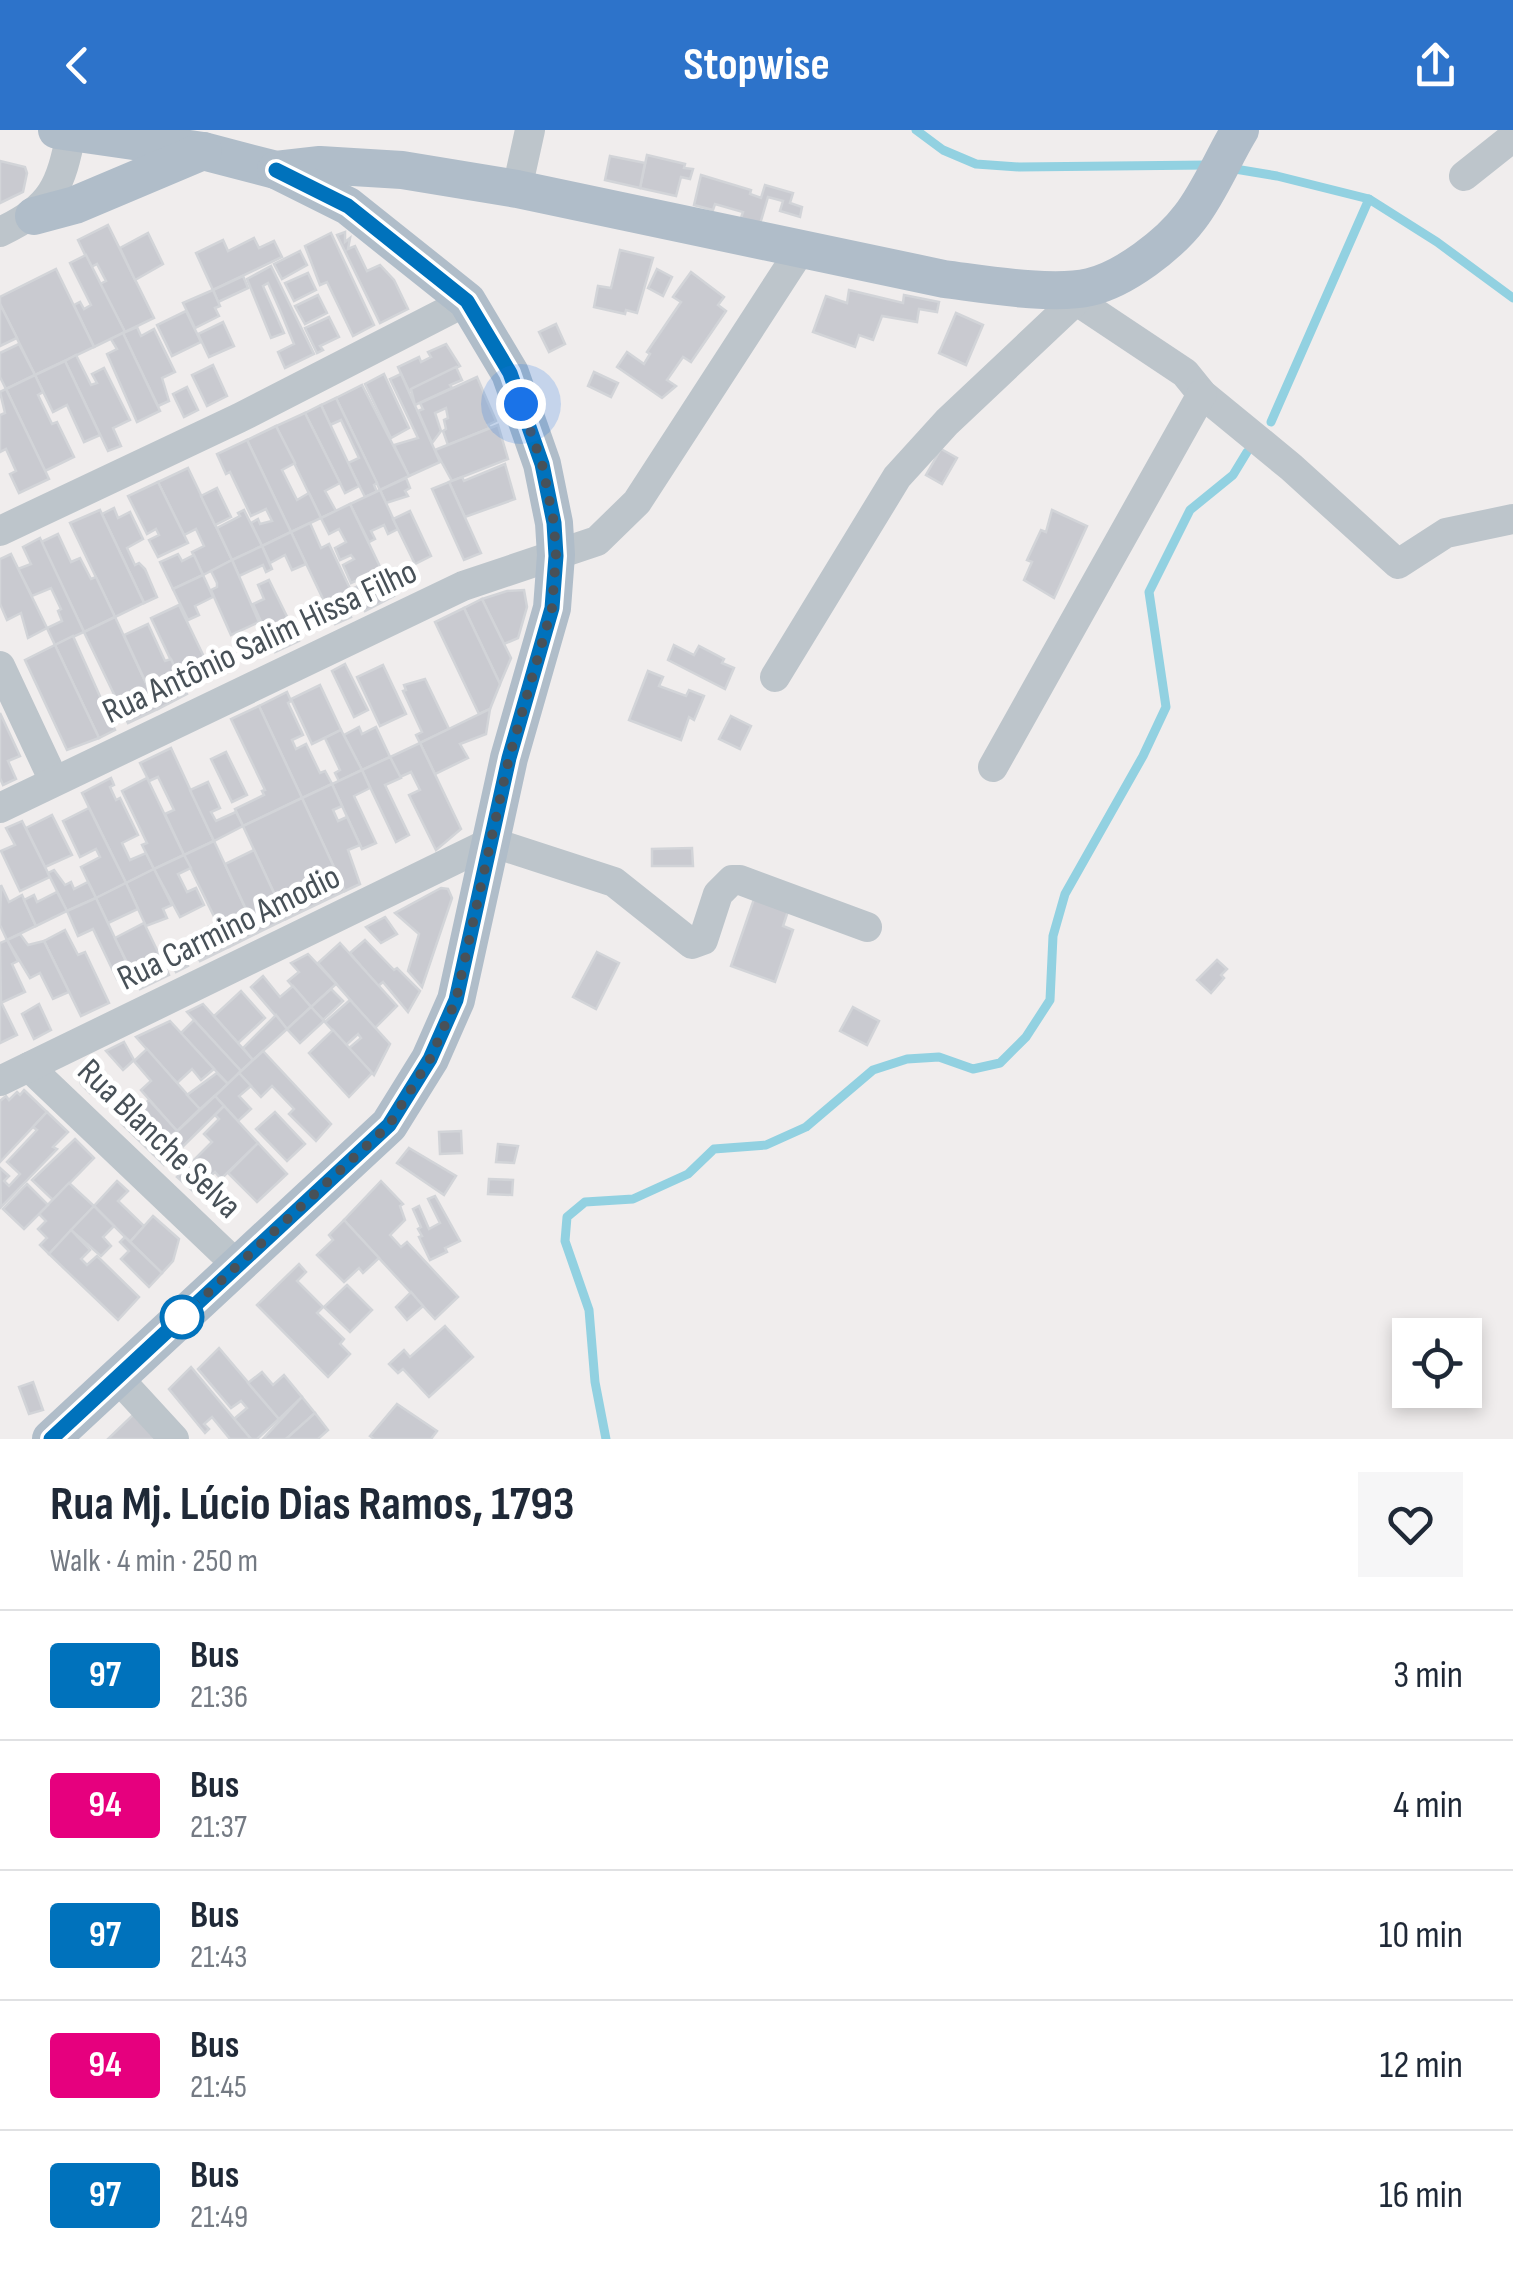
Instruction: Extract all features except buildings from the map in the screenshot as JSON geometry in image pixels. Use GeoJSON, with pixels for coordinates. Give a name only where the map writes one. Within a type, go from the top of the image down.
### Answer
{"type":"FeatureCollection","features":[{"type":"Feature","properties":{"kind":"main road"},"geometry":{"type":"LineString","coordinates":[[51,1439],[389,1125],[430,1059],[456,1000],[509,758],[552,608],[556,556],[542,464],[510,373],[467,301],[348,206],[276,170],[203,152],[67,131]]}},
{"type":"Feature","properties":{"kind":"main road"},"geometry":{"type":"LineString","coordinates":[[276,170],[320,165],[402,170],[517,189],[944,280],[1084,294],[1159,250],[1190,217],[1239,131]]}},
{"type":"Feature","properties":{"kind":"main road"},"geometry":{"type":"LineString","coordinates":[[17,224],[203,152]]}},
{"type":"Feature","properties":{"kind":"street"},"geometry":{"type":"LineString","coordinates":[[517,189],[530,130]]}},
{"type":"Feature","properties":{"kind":"street"},"geometry":{"type":"LineString","coordinates":[[17,224],[50,198],[63,170],[67,131]]}},
{"type":"Feature","properties":{"kind":"street"},"geometry":{"type":"LineString","coordinates":[[1464,176],[1513,136]]}},
{"type":"Feature","properties":{"kind":"street","name":"Rua Antônio Salim Hissa Filho"},"geometry":{"type":"LineString","coordinates":[[0,808],[463,586],[597,541],[638,502],[801,248]]}},
{"type":"Feature","properties":{"kind":"street"},"geometry":{"type":"LineString","coordinates":[[774,677],[897,477],[947,422],[1084,294],[1185,373],[1202,394],[1291,467],[1398,564],[1446,533],[1513,519]]}},
{"type":"Feature","properties":{"kind":"street"},"geometry":{"type":"LineString","coordinates":[[0,531],[239,418],[467,301]]}},
{"type":"Feature","properties":{"kind":"street"},"geometry":{"type":"LineString","coordinates":[[993,767],[1202,394]]}},
{"type":"Feature","properties":{"kind":"street"},"geometry":{"type":"LineString","coordinates":[[0,666],[54,781]]}},
{"type":"Feature","properties":{"kind":"street"},"geometry":{"type":"LineString","coordinates":[[491,842],[614,882],[692,944],[703,940],[718,894],[732,880],[867,927]]}},
{"type":"Feature","properties":{"kind":"street","name":"Rua Carmino Amodio"},"geometry":{"type":"LineString","coordinates":[[0,1081],[491,842]]}},
{"type":"Feature","properties":{"kind":"street","name":"Rua Blanche Selva"},"geometry":{"type":"LineString","coordinates":[[29,1066],[238,1266]]}},
{"type":"Feature","properties":{"kind":"street"},"geometry":{"type":"LineString","coordinates":[[117,1377],[174,1439]]}},
{"type":"Feature","properties":{"kind":"waterway"},"geometry":{"type":"LineString","coordinates":[[916,130],[943,150],[976,164],[1208,165]]}},
{"type":"Feature","properties":{"kind":"waterway"},"geometry":{"type":"LineString","coordinates":[[1229,168],[1369,199],[1437,242],[1513,298]]}},
{"type":"Feature","properties":{"kind":"waterway"},"geometry":{"type":"LineString","coordinates":[[1271,422],[1369,199]]}},
{"type":"Feature","properties":{"kind":"waterway"},"geometry":{"type":"LineString","coordinates":[[606,1439],[595,1382],[589,1310],[565,1241],[567,1217],[585,1202],[633,1199],[688,1174],[714,1149],[766,1145],[806,1127],[873,1070],[907,1059],[939,1057],[973,1069],[1000,1063],[1026,1037],[1050,1000],[1053,936],[1065,894],[1143,756],[1166,707],[1149,592],[1190,510],[1233,475],[1247,452]]}},
{"type":"Feature","properties":{"kind":"bus line","name":"97"},"geometry":{"type":"LineString","coordinates":[[51,1439],[389,1125],[430,1059],[456,1000],[509,758],[552,608],[554,523],[542,464],[510,373],[467,301],[348,206],[276,170]]}},
{"type":"Feature","properties":{"kind":"route"},"geometry":{"type":"LineString","coordinates":[[182,1317],[389,1125],[430,1059],[456,1000],[509,758],[552,608],[554,523],[542,464],[521,404]]}}]}
